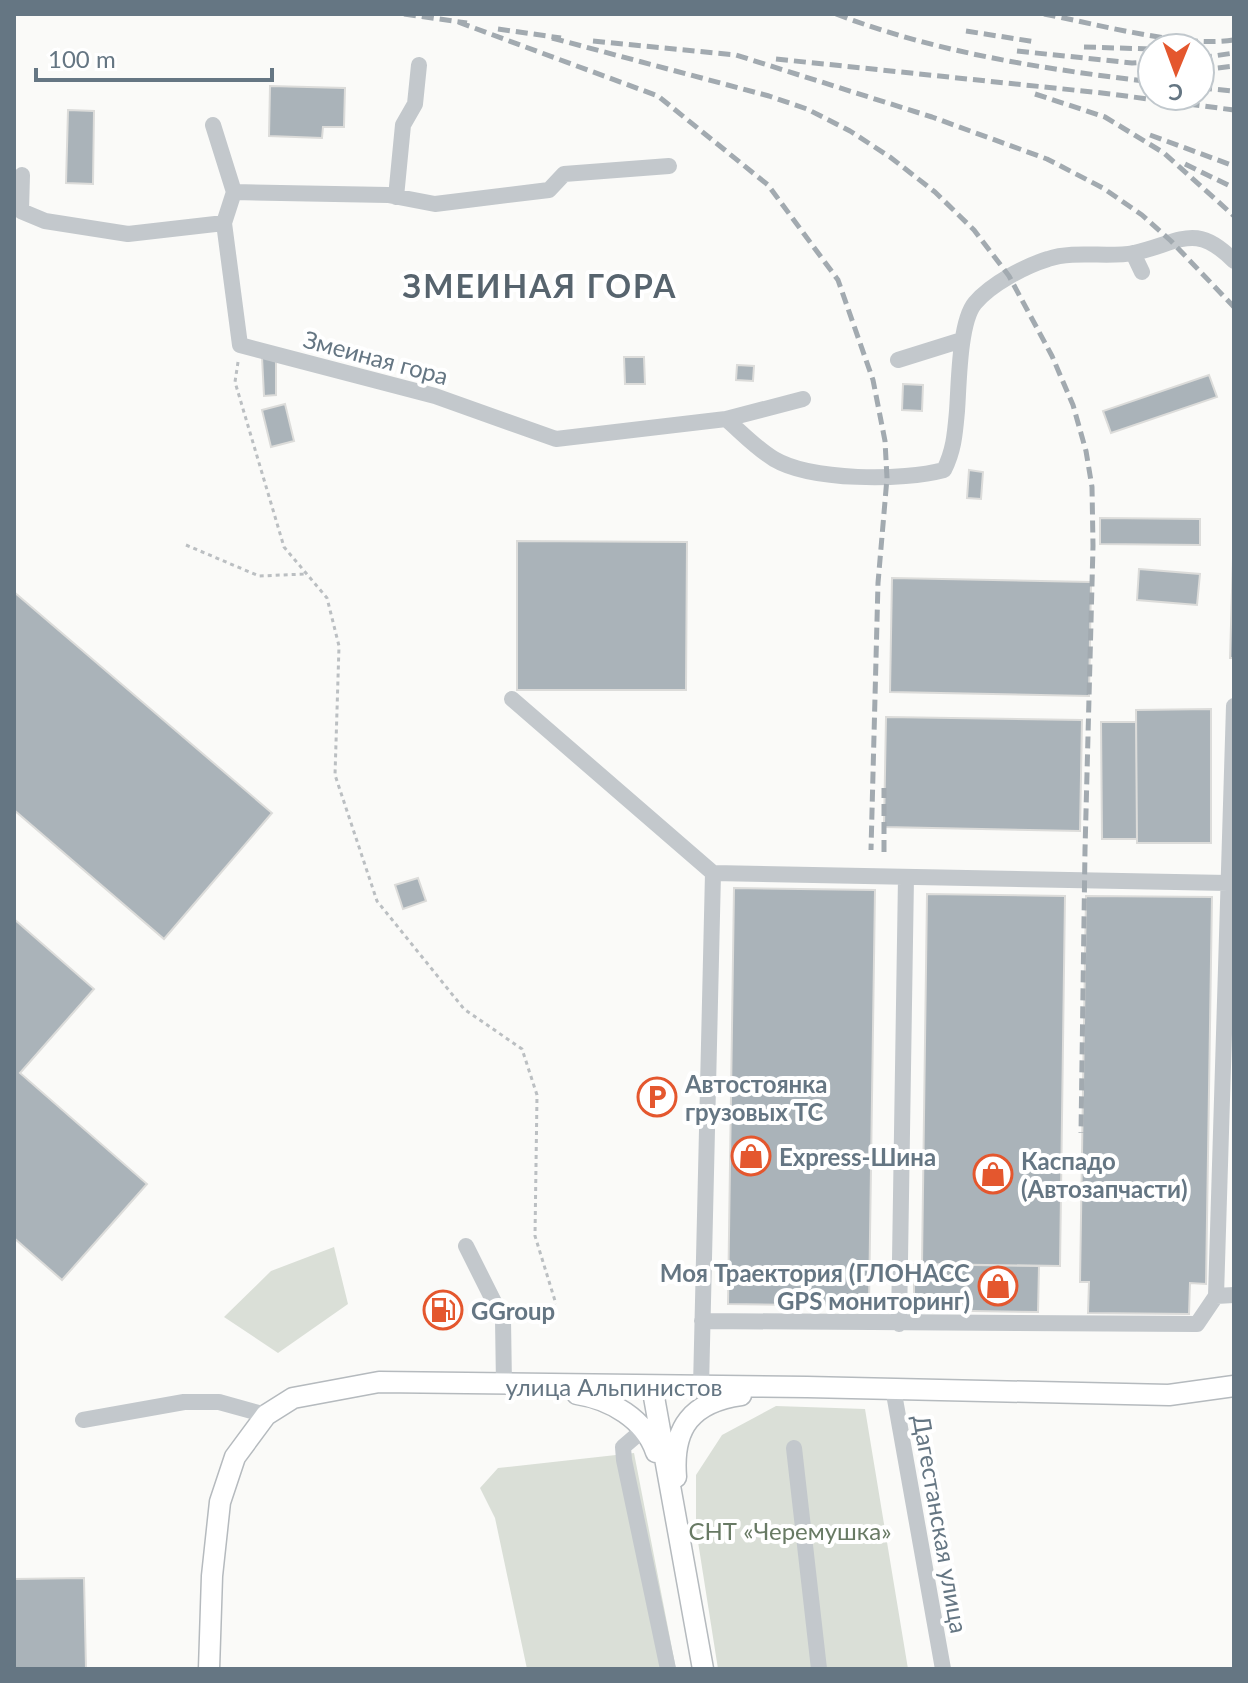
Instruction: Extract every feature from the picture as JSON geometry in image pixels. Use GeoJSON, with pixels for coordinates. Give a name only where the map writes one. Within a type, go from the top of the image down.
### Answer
{"type":"FeatureCollection","features":[{"type":"Feature","properties":{"kind":"main road","name":"улица Альпинистов"},"geometry":{"type":"LineString","coordinates":[[209,1669],[212,1576],[220,1502],[235,1457],[266,1415],[293,1398],[379,1382],[893,1388],[1169,1395],[1234,1386]]}},
{"type":"Feature","properties":{"kind":"main road"},"geometry":{"type":"LineString","coordinates":[[508,1385],[590,1396],[611,1403],[644,1429],[653,1441],[671,1495]]}},
{"type":"Feature","properties":{"kind":"main road"},"geometry":{"type":"LineString","coordinates":[[652,1386],[703,1669]]}},
{"type":"Feature","properties":{"kind":"main road"},"geometry":{"type":"LineString","coordinates":[[681,1553],[677,1444],[691,1417],[711,1401],[724,1397],[807,1387]]}},
{"type":"Feature","properties":{"kind":"street"},"geometry":{"type":"LineString","coordinates":[[396,197],[403,125],[415,104],[419,65]]}},
{"type":"Feature","properties":{"kind":"street"},"geometry":{"type":"LineString","coordinates":[[213,125],[234,192],[224,223],[240,345]]}},
{"type":"Feature","properties":{"kind":"street"},"geometry":{"type":"LineString","coordinates":[[234,192],[396,197],[435,204],[549,190],[564,174],[669,166]]}},
{"type":"Feature","properties":{"kind":"street"},"geometry":{"type":"LineString","coordinates":[[22,175],[21,211],[45,221],[128,234],[224,223]]}},
{"type":"Feature","properties":{"kind":"street"},"geometry":{"type":"LineString","coordinates":[[726,419],[775,459],[822,473],[887,478],[919,476],[944,470],[954,451],[962,340],[974,304],[1009,276],[1051,258],[1133,253],[1171,241],[1204,238],[1220,247],[1234,261]]}},
{"type":"Feature","properties":{"kind":"street"},"geometry":{"type":"LineString","coordinates":[[1133,253],[1142,272]]}},
{"type":"Feature","properties":{"kind":"street"},"geometry":{"type":"LineString","coordinates":[[898,360],[962,340]]}},
{"type":"Feature","properties":{"kind":"street","name":"Змеиная гора"},"geometry":{"type":"LineString","coordinates":[[240,345],[435,396],[556,439],[726,419],[803,399]]}},
{"type":"Feature","properties":{"kind":"street"},"geometry":{"type":"LineString","coordinates":[[512,699],[713,873],[1231,885]]}},
{"type":"Feature","properties":{"kind":"street"},"geometry":{"type":"LineString","coordinates":[[702,1321],[1197,1324],[1216,1296],[1231,885],[1234,706]]}},
{"type":"Feature","properties":{"kind":"street"},"geometry":{"type":"LineString","coordinates":[[701,1387],[713,873]]}},
{"type":"Feature","properties":{"kind":"street"},"geometry":{"type":"LineString","coordinates":[[899,1324],[906,877]]}},
{"type":"Feature","properties":{"kind":"street"},"geometry":{"type":"LineString","coordinates":[[466,1246],[503,1320],[508,1385]]}},
{"type":"Feature","properties":{"kind":"street"},"geometry":{"type":"LineString","coordinates":[[1216,1296],[1234,1295]]}},
{"type":"Feature","properties":{"kind":"street","name":"Дагестанская улица"},"geometry":{"type":"LineString","coordinates":[[893,1388],[943,1669]]}},
{"type":"Feature","properties":{"kind":"street"},"geometry":{"type":"LineString","coordinates":[[83,1420],[184,1402],[219,1402],[266,1415]]}},
{"type":"Feature","properties":{"kind":"street"},"geometry":{"type":"LineString","coordinates":[[644,1429],[623,1447],[624,1460],[668,1669]]}},
{"type":"Feature","properties":{"kind":"street"},"geometry":{"type":"LineString","coordinates":[[794,1448],[819,1669]]}},
{"type":"Feature","properties":{"kind":"path"},"geometry":{"type":"LineString","coordinates":[[240,345],[235,382],[284,547],[327,598],[339,646],[335,775],[377,901],[464,1009],[522,1049],[537,1095],[535,1236],[556,1304]]}},
{"type":"Feature","properties":{"kind":"path"},"geometry":{"type":"LineString","coordinates":[[186,545],[259,576],[306,574]]}},
{"type":"Feature","properties":{"kind":"green space"},"geometry":{"type":"Polygon","coordinates":[[[334,1247],[348,1304],[278,1353],[224,1317],[271,1271],[334,1247]]]}},
{"type":"Feature","properties":{"kind":"green space","name":"СНТ «Черемушка»"},"geometry":{"type":"Polygon","coordinates":[[[776,1406],[865,1409],[908,1669],[718,1669],[696,1529],[696,1475],[722,1435],[776,1406]]]}},
{"type":"Feature","properties":{"kind":"green space"},"geometry":{"type":"Polygon","coordinates":[[[634,1453],[676,1669],[527,1669],[495,1518],[480,1488],[498,1468],[634,1453]]]}},
{"type":"Feature","properties":{"kind":"building"},"geometry":{"type":"Polygon","coordinates":[[[270,86],[345,88],[344,127],[323,127],[322,138],[269,136],[270,86]]]}},
{"type":"Feature","properties":{"kind":"building"},"geometry":{"type":"Polygon","coordinates":[[[68,110],[94,111],[93,184],[66,183],[68,110]]]}},
{"type":"Feature","properties":{"kind":"building"},"geometry":{"type":"Polygon","coordinates":[[[262,357],[276,361],[276,395],[264,396],[262,357]]]}},
{"type":"Feature","properties":{"kind":"building"},"geometry":{"type":"Polygon","coordinates":[[[624,357],[644,357],[645,384],[625,384],[624,357]]]}},
{"type":"Feature","properties":{"kind":"building"},"geometry":{"type":"Polygon","coordinates":[[[737,365],[754,366],[753,381],[736,380],[737,365]]]}},
{"type":"Feature","properties":{"kind":"building"},"geometry":{"type":"Polygon","coordinates":[[[1209,375],[1217,397],[1111,433],[1103,411],[1209,375]]]}},
{"type":"Feature","properties":{"kind":"building"},"geometry":{"type":"Polygon","coordinates":[[[903,384],[923,385],[922,411],[902,410],[903,384]]]}},
{"type":"Feature","properties":{"kind":"building"},"geometry":{"type":"Polygon","coordinates":[[[285,404],[294,441],[271,447],[262,410],[285,404]]]}},
{"type":"Feature","properties":{"kind":"building"},"geometry":{"type":"Polygon","coordinates":[[[969,470],[983,472],[981,499],[967,498],[969,470]]]}},
{"type":"Feature","properties":{"kind":"building"},"geometry":{"type":"Polygon","coordinates":[[[1100,518],[1200,519],[1200,545],[1100,544],[1100,518]]]}},
{"type":"Feature","properties":{"kind":"building"},"geometry":{"type":"Polygon","coordinates":[[[1234,525],[1234,658],[1230,658],[1234,525]]]}},
{"type":"Feature","properties":{"kind":"building"},"geometry":{"type":"Polygon","coordinates":[[[517,541],[687,542],[686,690],[517,690],[517,541]]]}},
{"type":"Feature","properties":{"kind":"building"},"geometry":{"type":"Polygon","coordinates":[[[1139,569],[1200,574],[1197,605],[1137,600],[1139,569]]]}},
{"type":"Feature","properties":{"kind":"building"},"geometry":{"type":"Polygon","coordinates":[[[892,578],[1091,582],[1089,696],[890,692],[892,578]]]}},
{"type":"Feature","properties":{"kind":"building"},"geometry":{"type":"Polygon","coordinates":[[[14,592],[272,813],[164,939],[14,810],[14,592]]]}},
{"type":"Feature","properties":{"kind":"building"},"geometry":{"type":"Polygon","coordinates":[[[1211,709],[1211,843],[1137,843],[1136,710],[1211,709]]]}},
{"type":"Feature","properties":{"kind":"building"},"geometry":{"type":"Polygon","coordinates":[[[886,717],[1082,720],[1080,831],[884,827],[886,717]]]}},
{"type":"Feature","properties":{"kind":"building"},"geometry":{"type":"Polygon","coordinates":[[[1101,722],[1136,722],[1137,839],[1102,839],[1101,722]]]}},
{"type":"Feature","properties":{"kind":"building"},"geometry":{"type":"Polygon","coordinates":[[[418,878],[426,901],[403,909],[395,885],[418,878]]]}},
{"type":"Feature","properties":{"kind":"building"},"geometry":{"type":"Polygon","coordinates":[[[734,888],[875,890],[869,1306],[728,1304],[734,888]]]}},
{"type":"Feature","properties":{"kind":"building"},"geometry":{"type":"Polygon","coordinates":[[[927,894],[1065,896],[1060,1266],[922,1264],[927,894]]]}},
{"type":"Feature","properties":{"kind":"building"},"geometry":{"type":"Polygon","coordinates":[[[1086,896],[1212,897],[1206,1284],[1190,1283],[1189,1314],[1088,1313],[1089,1282],[1080,1282],[1086,896]]]}},
{"type":"Feature","properties":{"kind":"building"},"geometry":{"type":"Polygon","coordinates":[[[14,919],[94,989],[20,1073],[147,1184],[62,1280],[14,1238],[14,919]]]}},
{"type":"Feature","properties":{"kind":"building"},"geometry":{"type":"Polygon","coordinates":[[[914,1264],[1039,1266],[1038,1312],[914,1310],[914,1264]]]}},
{"type":"Feature","properties":{"kind":"building"},"geometry":{"type":"Polygon","coordinates":[[[84,1578],[86,1669],[14,1669],[14,1579],[84,1578]]]}},
{"type":"Feature","properties":{"kind":"railway"},"geometry":{"type":"LineString","coordinates":[[404,14],[467,23]]}},
{"type":"Feature","properties":{"kind":"railway"},"geometry":{"type":"LineString","coordinates":[[836,14],[874,28],[991,58],[1136,80]]}},
{"type":"Feature","properties":{"kind":"railway"},"geometry":{"type":"LineString","coordinates":[[1044,14],[1165,38],[1213,42],[1234,40]]}},
{"type":"Feature","properties":{"kind":"railway"},"geometry":{"type":"LineString","coordinates":[[458,22],[658,96],[768,185],[838,280],[873,380],[885,441],[887,478],[878,583],[871,850]]}},
{"type":"Feature","properties":{"kind":"railway"},"geometry":{"type":"LineString","coordinates":[[498,29],[561,38]]}},
{"type":"Feature","properties":{"kind":"railway"},"geometry":{"type":"LineString","coordinates":[[966,31],[1036,42]]}},
{"type":"Feature","properties":{"kind":"railway"},"geometry":{"type":"LineString","coordinates":[[552,38],[769,96],[807,109],[850,131],[935,192],[974,230],[1009,276],[1052,356],[1073,405],[1092,487],[1081,1133]]}},
{"type":"Feature","properties":{"kind":"railway"},"geometry":{"type":"LineString","coordinates":[[593,41],[736,55],[932,117],[1047,159],[1103,188],[1142,215],[1234,307]]}},
{"type":"Feature","properties":{"kind":"railway"},"geometry":{"type":"LineString","coordinates":[[1084,47],[1136,49]]}},
{"type":"Feature","properties":{"kind":"railway"},"geometry":{"type":"LineString","coordinates":[[1017,51],[1136,63]]}},
{"type":"Feature","properties":{"kind":"railway"},"geometry":{"type":"LineString","coordinates":[[1216,56],[1234,53]]}},
{"type":"Feature","properties":{"kind":"railway"},"geometry":{"type":"LineString","coordinates":[[776,59],[1234,110]]}},
{"type":"Feature","properties":{"kind":"railway"},"geometry":{"type":"LineString","coordinates":[[1216,68],[1234,66]]}},
{"type":"Feature","properties":{"kind":"railway"},"geometry":{"type":"LineString","coordinates":[[1216,89],[1234,91]]}},
{"type":"Feature","properties":{"kind":"railway"},"geometry":{"type":"LineString","coordinates":[[1035,94],[1105,117],[1164,153],[1234,216]]}},
{"type":"Feature","properties":{"kind":"railway"},"geometry":{"type":"LineString","coordinates":[[1150,135],[1234,166]]}},
{"type":"Feature","properties":{"kind":"railway"},"geometry":{"type":"LineString","coordinates":[[1185,164],[1234,188]]}},
{"type":"Feature","properties":{"kind":"railway"},"geometry":{"type":"LineString","coordinates":[[884,788],[884,852]]}},
{"type":"Feature","properties":{"kind":"place","name":"Автостоянка грузовых ТС"},"geometry":{"type":"Point","coordinates":[657,1097]}},
{"type":"Feature","properties":{"kind":"place","name":"Express-Шина"},"geometry":{"type":"Point","coordinates":[751,1156]}},
{"type":"Feature","properties":{"kind":"place","name":"Каспадо (Автозапчасти)"},"geometry":{"type":"Point","coordinates":[993,1174]}},
{"type":"Feature","properties":{"kind":"place","name":"Моя Траектория (ГЛОНАСС GPS мониторинг)"},"geometry":{"type":"Point","coordinates":[998,1286]}},
{"type":"Feature","properties":{"kind":"place","name":"GGroup"},"geometry":{"type":"Point","coordinates":[443,1310]}},
{"type":"Feature","properties":{"kind":"district","name":"ЗМЕИНАЯ ГОРА"},"geometry":{"type":"Point","coordinates":[540,285]}}]}
